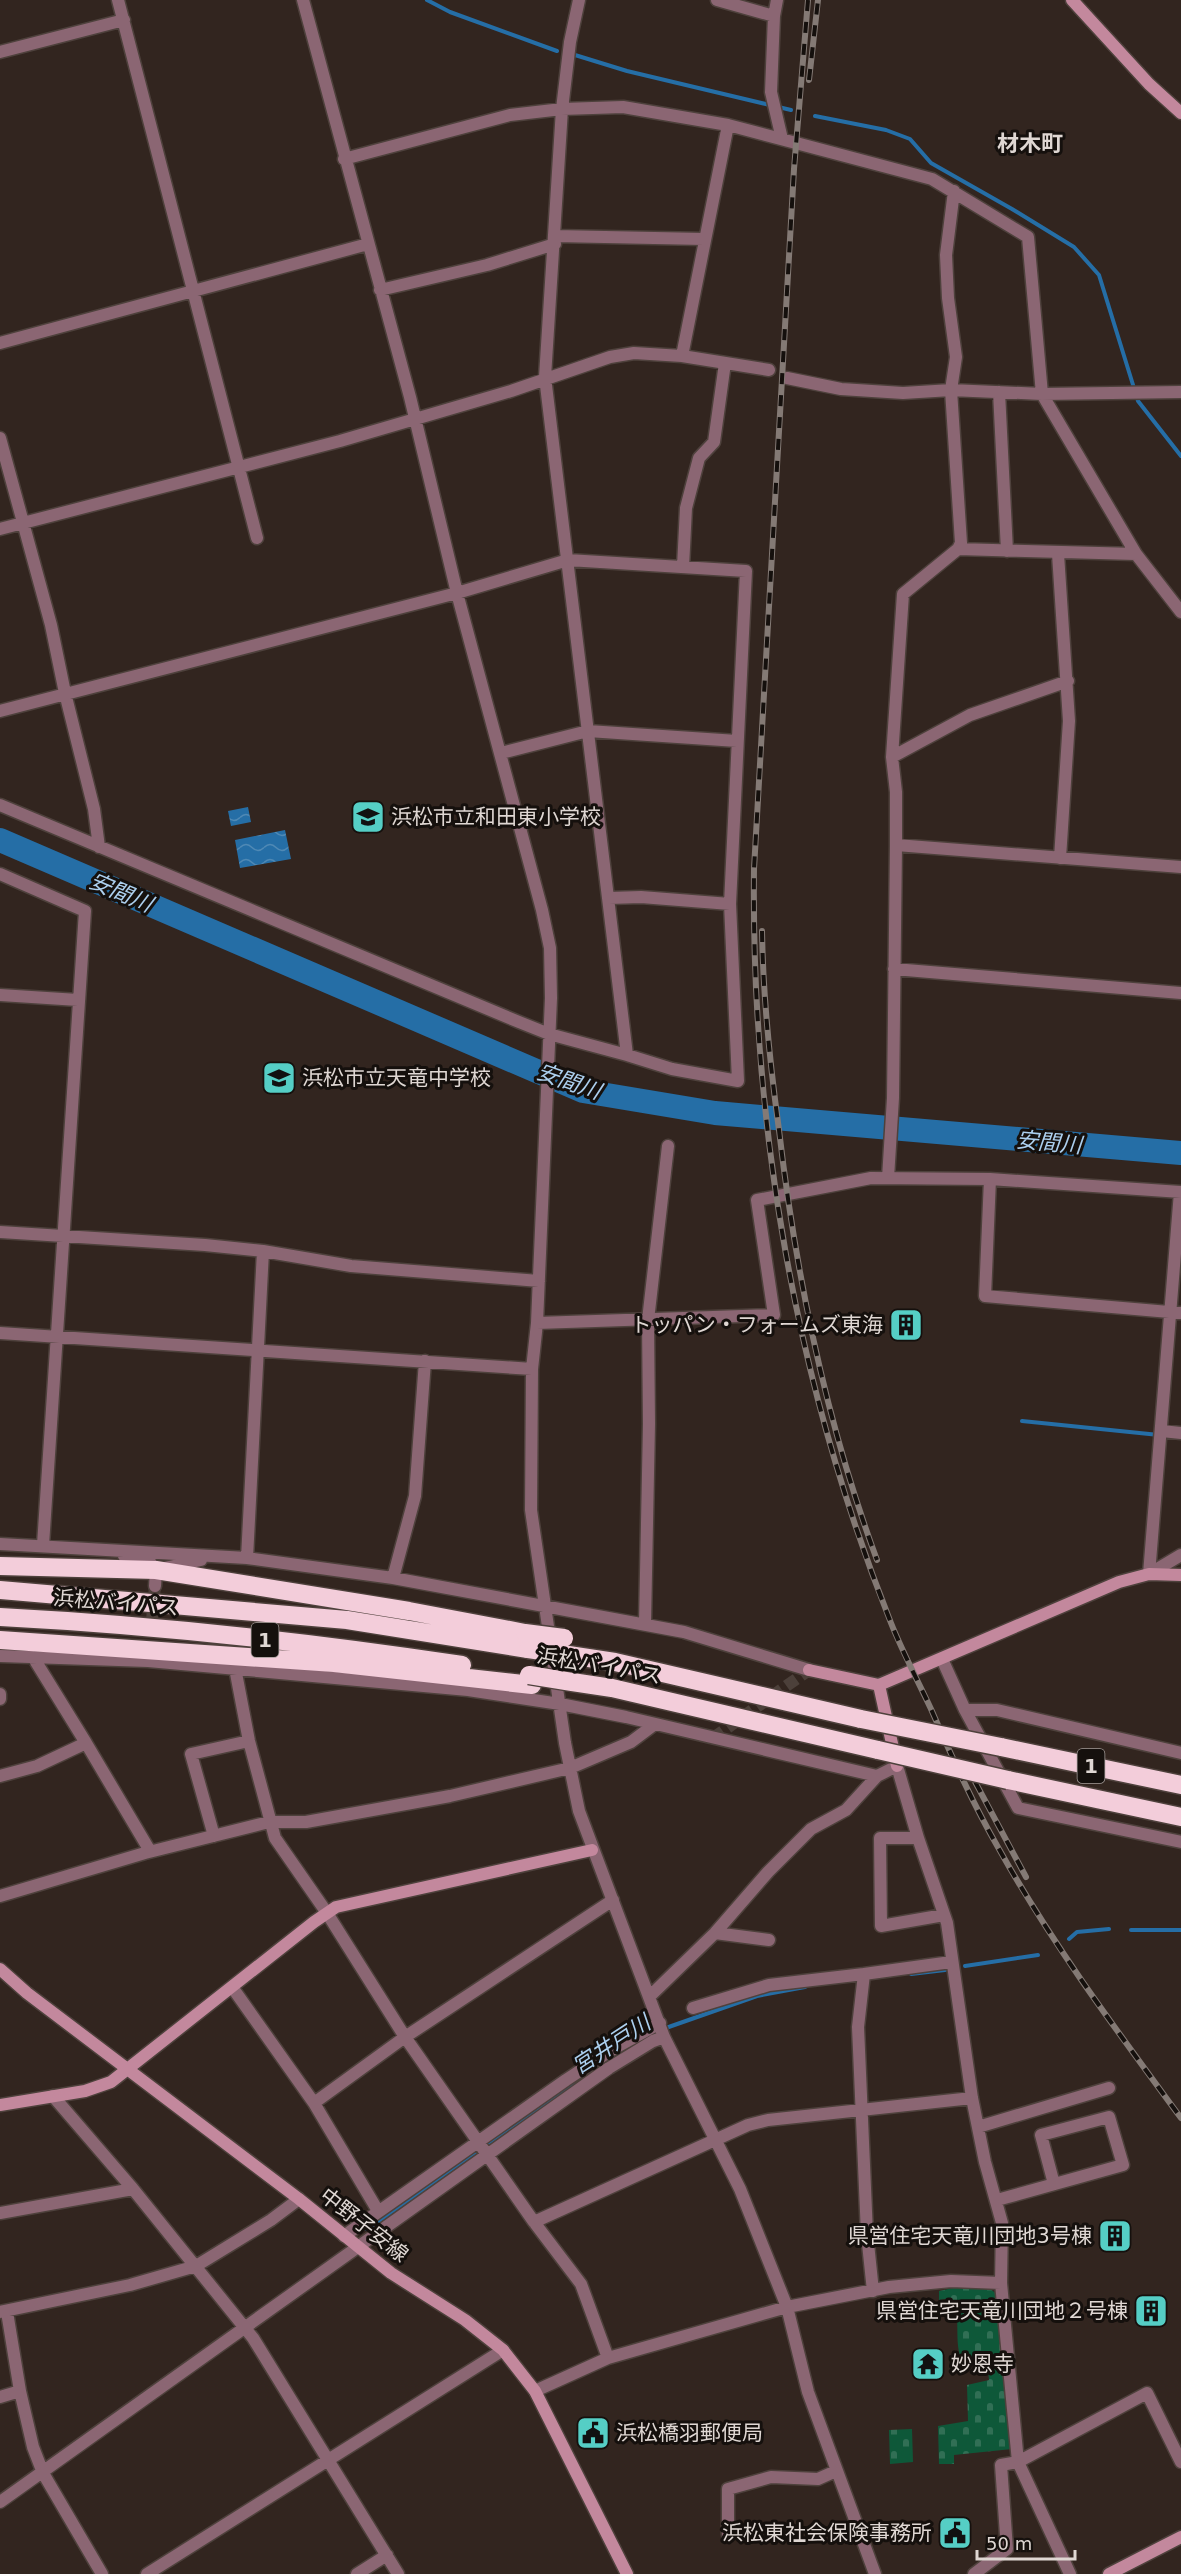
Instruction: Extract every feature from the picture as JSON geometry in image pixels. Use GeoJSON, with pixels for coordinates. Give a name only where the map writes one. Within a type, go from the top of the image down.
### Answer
{"type":"FeatureCollection","features":[{"type":"Feature","properties":{"kind":"highway"},"geometry":{"type":"LineString","coordinates":[[0,1566],[104,1567],[155,1578],[409,1611],[527,1641]]}},
{"type":"Feature","properties":{"kind":"highway","name":"浜松バイパス"},"geometry":{"type":"LineString","coordinates":[[0,1590],[347,1620],[563,1646],[615,1662],[861,1719],[1181,1785]]}},
{"type":"Feature","properties":{"kind":"highway","name":"浜松バイパス"},"geometry":{"type":"LineString","coordinates":[[0,1617],[83,1621],[347,1648],[531,1680],[612,1688],[1008,1780],[1181,1816]]}},
{"type":"Feature","properties":{"kind":"highway"},"geometry":{"type":"LineString","coordinates":[[0,1640],[334,1662],[531,1680]]}},
{"type":"Feature","properties":{"kind":"street"},"geometry":{"type":"LineString","coordinates":[[118,0],[194,290],[237,468],[257,538]]}},
{"type":"Feature","properties":{"kind":"street"},"geometry":{"type":"LineString","coordinates":[[303,0],[415,418],[457,593],[501,753],[550,948],[549,1036],[539,1281],[532,1369],[531,1510],[570,1768],[579,1811],[662,2030],[713,2139],[740,2189],[787,2307],[808,2392],[874,2574]]}},
{"type":"Feature","properties":{"kind":"street"},"geometry":{"type":"LineString","coordinates":[[579,0],[570,42],[562,109],[545,378],[627,1055]]}},
{"type":"Feature","properties":{"kind":"street"},"geometry":{"type":"LineString","coordinates":[[717,0],[774,16]]}},
{"type":"Feature","properties":{"kind":"street"},"geometry":{"type":"LineString","coordinates":[[777,0],[770,67],[773,104],[782,139]]}},
{"type":"Feature","properties":{"kind":"street"},"geometry":{"type":"LineString","coordinates":[[1072,0],[1149,84],[1181,113]]}},
{"type":"Feature","properties":{"kind":"street"},"geometry":{"type":"LineString","coordinates":[[0,52],[124,20]]}},
{"type":"Feature","properties":{"kind":"street"},"geometry":{"type":"LineString","coordinates":[[344,159],[510,115],[562,109],[623,107],[728,125],[932,179],[1028,237],[1042,393],[1136,554],[1181,612]]}},
{"type":"Feature","properties":{"kind":"street"},"geometry":{"type":"LineString","coordinates":[[682,356],[728,125]]}},
{"type":"Feature","properties":{"kind":"street"},"geometry":{"type":"LineString","coordinates":[[888,1178],[893,1098],[896,845],[896,792],[892,757],[903,594],[958,549],[961,543],[951,390],[956,357],[948,298],[946,255],[954,191]]}},
{"type":"Feature","properties":{"kind":"street"},"geometry":{"type":"LineString","coordinates":[[380,290],[487,265],[555,240],[704,239]]}},
{"type":"Feature","properties":{"kind":"street"},"geometry":{"type":"LineString","coordinates":[[0,343],[130,310],[194,290],[368,244]]}},
{"type":"Feature","properties":{"kind":"street"},"geometry":{"type":"LineString","coordinates":[[0,529],[237,468],[511,391],[610,357],[634,353],[682,356],[768,370]]}},
{"type":"Feature","properties":{"kind":"street"},"geometry":{"type":"LineString","coordinates":[[683,567],[686,508],[699,458],[714,442],[725,363]]}},
{"type":"Feature","properties":{"kind":"street"},"geometry":{"type":"LineString","coordinates":[[787,378],[862,390],[903,393],[951,390],[1042,393],[1181,392]]}},
{"type":"Feature","properties":{"kind":"street"},"geometry":{"type":"LineString","coordinates":[[999,392],[1007,551]]}},
{"type":"Feature","properties":{"kind":"street"},"geometry":{"type":"LineString","coordinates":[[0,438],[51,625],[65,693],[94,809],[99,847]]}},
{"type":"Feature","properties":{"kind":"street"},"geometry":{"type":"LineString","coordinates":[[958,549],[1058,554],[1136,554]]}},
{"type":"Feature","properties":{"kind":"street"},"geometry":{"type":"LineString","coordinates":[[1058,554],[1069,721],[1060,858]]}},
{"type":"Feature","properties":{"kind":"street"},"geometry":{"type":"LineString","coordinates":[[0,711],[201,661],[457,593],[568,560],[746,571],[730,904],[738,1081],[672,1069],[627,1055],[549,1036],[0,805]]}},
{"type":"Feature","properties":{"kind":"street"},"geometry":{"type":"LineString","coordinates":[[892,757],[970,715],[1068,681]]}},
{"type":"Feature","properties":{"kind":"street"},"geometry":{"type":"LineString","coordinates":[[501,753],[588,731],[737,741]]}},
{"type":"Feature","properties":{"kind":"street"},"geometry":{"type":"LineString","coordinates":[[896,845],[1181,867]]}},
{"type":"Feature","properties":{"kind":"street"},"geometry":{"type":"LineString","coordinates":[[0,874],[85,911],[43,1545]]}},
{"type":"Feature","properties":{"kind":"street"},"geometry":{"type":"LineString","coordinates":[[609,898],[641,897],[730,904]]}},
{"type":"Feature","properties":{"kind":"street"},"geometry":{"type":"LineString","coordinates":[[894,969],[1181,993]]}},
{"type":"Feature","properties":{"kind":"street"},"geometry":{"type":"LineString","coordinates":[[0,995],[78,1000]]}},
{"type":"Feature","properties":{"kind":"street"},"geometry":{"type":"LineString","coordinates":[[645,1623],[649,1424],[648,1320],[668,1146]]}},
{"type":"Feature","properties":{"kind":"street"},"geometry":{"type":"LineString","coordinates":[[537,1323],[774,1315],[757,1200],[835,1183],[888,1178],[990,1179],[1180,1192],[1176,1313],[1149,1574]]}},
{"type":"Feature","properties":{"kind":"street"},"geometry":{"type":"LineString","coordinates":[[990,1179],[985,1296],[1176,1313]]}},
{"type":"Feature","properties":{"kind":"street"},"geometry":{"type":"LineString","coordinates":[[0,1232],[263,1251],[351,1266],[539,1281]]}},
{"type":"Feature","properties":{"kind":"street"},"geometry":{"type":"LineString","coordinates":[[247,1558],[263,1251]]}},
{"type":"Feature","properties":{"kind":"street"},"geometry":{"type":"LineString","coordinates":[[0,1333],[258,1350],[354,1359],[425,1361],[532,1369]]}},
{"type":"Feature","properties":{"kind":"street"},"geometry":{"type":"LineString","coordinates":[[393,1578],[415,1496],[425,1361]]}},
{"type":"Feature","properties":{"kind":"street"},"geometry":{"type":"LineString","coordinates":[[1162,1435],[1181,1432]]}},
{"type":"Feature","properties":{"kind":"street"},"geometry":{"type":"LineString","coordinates":[[0,1544],[86,1547],[247,1558],[393,1578],[645,1623],[684,1632],[808,1670],[879,1685],[1077,1598],[1119,1582],[1149,1574],[1181,1555]]}},
{"type":"Feature","properties":{"kind":"street"},"geometry":{"type":"LineString","coordinates":[[86,1547],[149,1561],[155,1578],[166,1566],[221,1557]]}},
{"type":"Feature","properties":{"kind":"street"},"geometry":{"type":"LineString","coordinates":[[1149,1574],[1181,1575]]}},
{"type":"Feature","properties":{"kind":"street"},"geometry":{"type":"LineString","coordinates":[[0,1656],[148,1658],[468,1690],[560,1704],[878,1776]]}},
{"type":"Feature","properties":{"kind":"street"},"geometry":{"type":"LineString","coordinates":[[33,1657],[150,1851]]}},
{"type":"Feature","properties":{"kind":"street"},"geometry":{"type":"LineString","coordinates":[[942,1659],[965,1710],[1018,1809],[1181,1842]]}},
{"type":"Feature","properties":{"kind":"street"},"geometry":{"type":"LineString","coordinates":[[235,1668],[249,1741],[269,1822],[284,1852],[327,1913],[405,2037],[534,2222],[581,2284],[608,2358]]}},
{"type":"Feature","properties":{"kind":"street"},"geometry":{"type":"LineString","coordinates":[[879,1685],[897,1766],[918,1838],[947,1923],[972,2098],[984,2162],[1002,2223],[1001,2283],[1018,2462],[1070,2574]]}},
{"type":"Feature","properties":{"kind":"street"},"geometry":{"type":"LineString","coordinates":[[0,1694],[0,1699]]}},
{"type":"Feature","properties":{"kind":"street"},"geometry":{"type":"LineString","coordinates":[[965,1710],[997,1710],[1181,1753]]}},
{"type":"Feature","properties":{"kind":"street"},"geometry":{"type":"LineString","coordinates":[[0,1896],[150,1851],[269,1822],[306,1822],[450,1796],[570,1768],[631,1742],[655,1724]]}},
{"type":"Feature","properties":{"kind":"street"},"geometry":{"type":"LineString","coordinates":[[214,1836],[191,1754],[249,1741]]}},
{"type":"Feature","properties":{"kind":"street"},"geometry":{"type":"LineString","coordinates":[[0,1776],[37,1766],[86,1743]]}},
{"type":"Feature","properties":{"kind":"street"},"geometry":{"type":"LineString","coordinates":[[649,1997],[715,1933],[768,1872],[811,1829],[846,1810],[878,1776],[897,1766]]}},
{"type":"Feature","properties":{"kind":"street"},"geometry":{"type":"LineString","coordinates":[[918,1838],[880,1838],[881,1926],[944,1915]]}},
{"type":"Feature","properties":{"kind":"street"},"geometry":{"type":"LineString","coordinates":[[0,2105],[85,2091],[111,2082],[336,1907],[592,1850]]}},
{"type":"Feature","properties":{"kind":"street"},"geometry":{"type":"LineString","coordinates":[[314,2103],[405,2037],[613,1900]]}},
{"type":"Feature","properties":{"kind":"street"},"geometry":{"type":"LineString","coordinates":[[715,1933],[769,1940]]}},
{"type":"Feature","properties":{"kind":"street"},"geometry":{"type":"LineString","coordinates":[[693,2008],[769,1985],[864,1977],[951,1962]]}},
{"type":"Feature","properties":{"kind":"street","name":"中野子安線"},"geometry":{"type":"LineString","coordinates":[[0,1969],[27,1994],[299,2199],[391,2273],[465,2320],[503,2350],[535,2391],[627,2574]]}},
{"type":"Feature","properties":{"kind":"street"},"geometry":{"type":"LineString","coordinates":[[864,1977],[858,2027],[867,2234],[873,2291]]}},
{"type":"Feature","properties":{"kind":"street"},"geometry":{"type":"LineString","coordinates":[[232,1987],[314,2103],[378,2211]]}},
{"type":"Feature","properties":{"kind":"street"},"geometry":{"type":"LineString","coordinates":[[344,2236],[613,2049],[662,2030]]}},
{"type":"Feature","properties":{"kind":"street"},"geometry":{"type":"LineString","coordinates":[[0,2502],[356,2246],[609,2068],[653,2041],[662,2030]]}},
{"type":"Feature","properties":{"kind":"street"},"geometry":{"type":"LineString","coordinates":[[978,2127],[1108,2088]]}},
{"type":"Feature","properties":{"kind":"street"},"geometry":{"type":"LineString","coordinates":[[53,2096],[133,2189],[245,2328],[398,2574]]}},
{"type":"Feature","properties":{"kind":"street"},"geometry":{"type":"LineString","coordinates":[[534,2222],[713,2139],[768,2120],[972,2098]]}},
{"type":"Feature","properties":{"kind":"street"},"geometry":{"type":"LineString","coordinates":[[997,2200],[1123,2165],[1109,2117],[1041,2135],[1054,2184]]}},
{"type":"Feature","properties":{"kind":"street"},"geometry":{"type":"LineString","coordinates":[[0,2213],[133,2189]]}},
{"type":"Feature","properties":{"kind":"street"},"geometry":{"type":"LineString","coordinates":[[102,2574],[43,2473],[33,2447],[3,2312],[130,2285],[196,2266],[271,2220],[299,2199]]}},
{"type":"Feature","properties":{"kind":"street"},"geometry":{"type":"LineString","coordinates":[[535,2391],[608,2358],[787,2307],[873,2291],[951,2281],[1001,2283]]}},
{"type":"Feature","properties":{"kind":"street"},"geometry":{"type":"LineString","coordinates":[[147,2574],[220,2526],[329,2462],[503,2350]]}},
{"type":"Feature","properties":{"kind":"street"},"geometry":{"type":"LineString","coordinates":[[0,2397],[20,2391]]}},
{"type":"Feature","properties":{"kind":"street"},"geometry":{"type":"LineString","coordinates":[[974,2574],[1007,2549],[1001,2464],[1018,2462],[1147,2393],[1181,2462]]}},
{"type":"Feature","properties":{"kind":"street"},"geometry":{"type":"LineString","coordinates":[[728,2535],[728,2489],[771,2477],[818,2479],[836,2471]]}},
{"type":"Feature","properties":{"kind":"street"},"geometry":{"type":"LineString","coordinates":[[1109,2574],[1181,2537]]}},
{"type":"Feature","properties":{"kind":"street"},"geometry":{"type":"LineString","coordinates":[[357,2574],[387,2555]]}},
{"type":"Feature","properties":{"kind":"green space"},"geometry":{"type":"Polygon","coordinates":[[[953,2288],[989,2288],[998,2295],[1012,2449],[954,2455],[954,2464],[939,2464],[938,2426],[968,2421],[967,2385],[989,2380],[987,2359],[963,2363],[958,2347],[955,2305],[951,2298],[939,2300],[939,2291],[953,2288]]]}},
{"type":"Feature","properties":{"kind":"green space"},"geometry":{"type":"Polygon","coordinates":[[[912,2429],[913,2462],[890,2464],[889,2430],[912,2429]]]}},
{"type":"Feature","properties":{"kind":"water"},"geometry":{"type":"Polygon","coordinates":[[[248,807],[251,822],[231,826],[228,811],[248,807]]]}},
{"type":"Feature","properties":{"kind":"water"},"geometry":{"type":"Polygon","coordinates":[[[285,830],[291,859],[240,868],[235,840],[285,830]]]}},
{"type":"Feature","properties":{"kind":"waterway"},"geometry":{"type":"LineString","coordinates":[[427,0],[450,12],[557,51]]}},
{"type":"Feature","properties":{"kind":"waterway"},"geometry":{"type":"LineString","coordinates":[[575,55],[627,71],[791,110]]}},
{"type":"Feature","properties":{"kind":"waterway"},"geometry":{"type":"LineString","coordinates":[[815,116],[886,130],[910,139],[931,163],[1074,247],[1099,275],[1138,401],[1181,456]]}},
{"type":"Feature","properties":{"kind":"waterway","name":"安間川"},"geometry":{"type":"LineString","coordinates":[[0,840],[583,1091],[715,1113],[1181,1153]]}},
{"type":"Feature","properties":{"kind":"waterway"},"geometry":{"type":"LineString","coordinates":[[1022,1421],[1159,1435]]}},
{"type":"Feature","properties":{"kind":"waterway","name":"宮井戸川"},"geometry":{"type":"LineString","coordinates":[[1069,1939],[1077,1932],[1109,1929]]}},
{"type":"Feature","properties":{"kind":"waterway","name":"宮井戸川"},"geometry":{"type":"LineString","coordinates":[[1131,1930],[1181,1930]]}},
{"type":"Feature","properties":{"kind":"waterway","name":"宮井戸川"},"geometry":{"type":"LineString","coordinates":[[965,1966],[1038,1955]]}},
{"type":"Feature","properties":{"kind":"waterway","name":"宮井戸川"},"geometry":{"type":"LineString","coordinates":[[911,1974],[945,1970]]}},
{"type":"Feature","properties":{"kind":"waterway","name":"宮井戸川"},"geometry":{"type":"LineString","coordinates":[[663,2029],[757,1996],[805,1987]]}},
{"type":"Feature","properties":{"kind":"waterway","name":"宮井戸川"},"geometry":{"type":"LineString","coordinates":[[367,2229],[615,2056],[646,2038]]}},
{"type":"Feature","properties":{"kind":"tunnel"},"geometry":{"type":"LineString","coordinates":[[149,1655],[155,1586]]}},
{"type":"Feature","properties":{"kind":"tunnel"},"geometry":{"type":"LineString","coordinates":[[713,1738],[809,1670]]}},
{"type":"Feature","properties":{"kind":"railway"},"geometry":{"type":"LineString","coordinates":[[808,0],[794,169],[754,869],[755,966],[761,1062],[771,1158],[786,1253],[805,1347],[829,1441],[858,1533],[900,1645],[972,1798],[1019,1884],[1086,1987],[1181,2118]]}},
{"type":"Feature","properties":{"kind":"railway"},"geometry":{"type":"LineString","coordinates":[[809,80],[818,0]]}},
{"type":"Feature","properties":{"kind":"railway"},"geometry":{"type":"LineString","coordinates":[[762,931],[765,1006],[773,1080],[786,1185],[804,1294],[828,1402],[877,1560]]}},
{"type":"Feature","properties":{"kind":"railway"},"geometry":{"type":"LineString","coordinates":[[965,1763],[1026,1877]]}},
{"type":"Feature","properties":{"kind":"place","name":"浜松市立和田東小学校"},"geometry":{"type":"Point","coordinates":[368,817]}},
{"type":"Feature","properties":{"kind":"place","name":"浜松市立天竜中学校"},"geometry":{"type":"Point","coordinates":[279,1078]}},
{"type":"Feature","properties":{"kind":"place","name":"トッパン・フォームズ東海"},"geometry":{"type":"Point","coordinates":[906,1325]}},
{"type":"Feature","properties":{"kind":"place","name":"県営住宅天竜川団地3号棟"},"geometry":{"type":"Point","coordinates":[1115,2236]}},
{"type":"Feature","properties":{"kind":"place","name":"県営住宅天竜川団地２号棟"},"geometry":{"type":"Point","coordinates":[1151,2311]}},
{"type":"Feature","properties":{"kind":"place","name":"妙恩寺"},"geometry":{"type":"Point","coordinates":[928,2364]}},
{"type":"Feature","properties":{"kind":"place","name":"浜松橋羽郵便局"},"geometry":{"type":"Point","coordinates":[593,2433]}},
{"type":"Feature","properties":{"kind":"place","name":"浜松東社会保険事務所"},"geometry":{"type":"Point","coordinates":[955,2533]}},
{"type":"Feature","properties":{"kind":"district","name":"材木町"},"geometry":{"type":"Point","coordinates":[1030,143]}}]}
